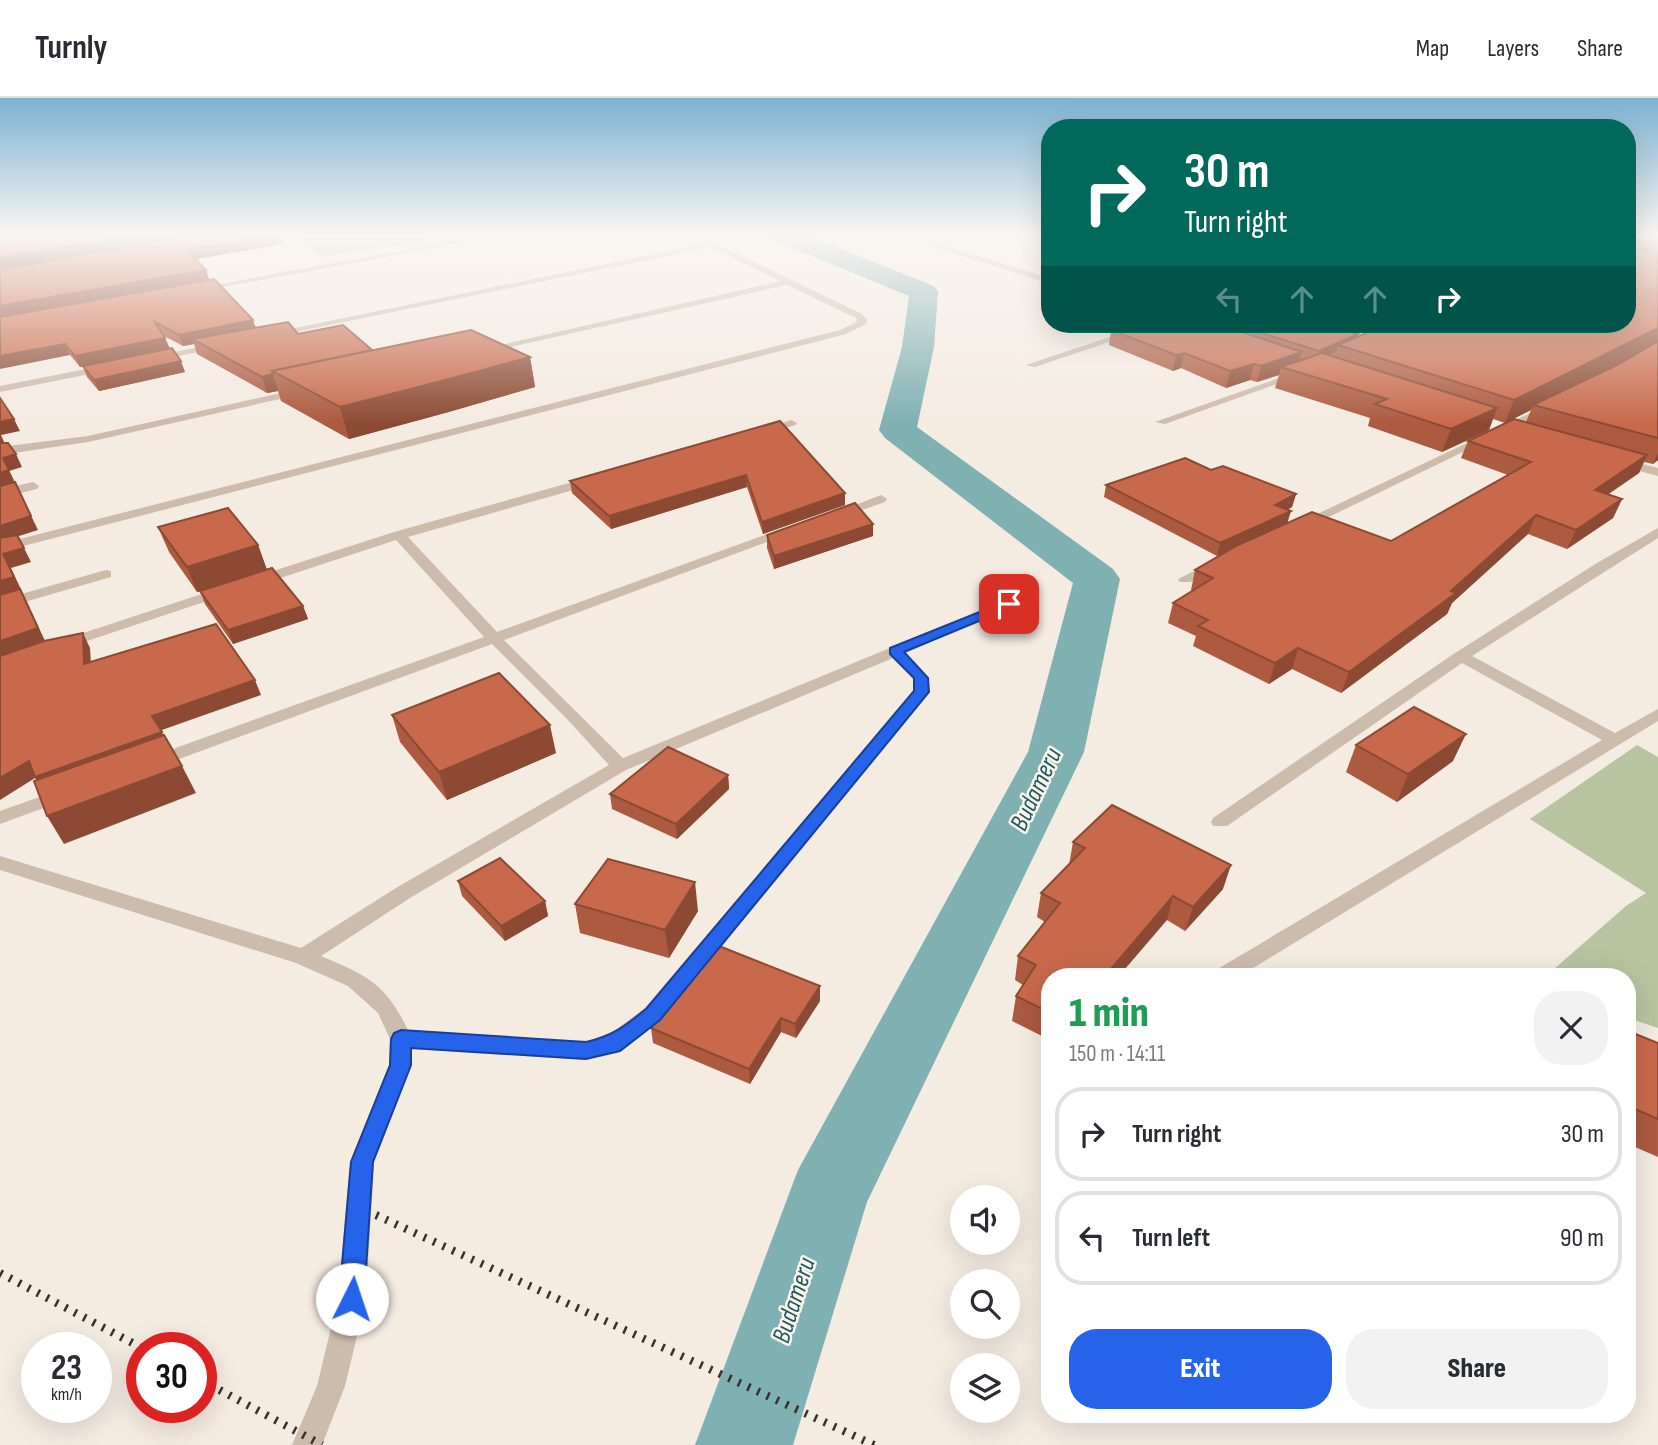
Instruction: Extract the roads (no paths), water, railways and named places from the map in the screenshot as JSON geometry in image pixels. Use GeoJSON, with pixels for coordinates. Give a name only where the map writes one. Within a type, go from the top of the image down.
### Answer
{"type":"FeatureCollection","features":[{"type":"Feature","properties":{"kind":"street"},"geometry":{"type":"LineString","coordinates":[[255,337],[449,298]]}},
{"type":"Feature","properties":{"kind":"street"},"geometry":{"type":"LineString","coordinates":[[478,351],[717,298]]}},
{"type":"Feature","properties":{"kind":"street"},"geometry":{"type":"LineString","coordinates":[[0,548],[843,331],[861,324],[859,316],[821,298]]}},
{"type":"Feature","properties":{"kind":"street"},"geometry":{"type":"LineString","coordinates":[[1031,365],[1130,333]]}},
{"type":"Feature","properties":{"kind":"street"},"geometry":{"type":"LineString","coordinates":[[148,359],[228,343]]}},
{"type":"Feature","properties":{"kind":"street"},"geometry":{"type":"LineString","coordinates":[[0,389],[121,365]]}},
{"type":"Feature","properties":{"kind":"street"},"geometry":{"type":"LineString","coordinates":[[1161,422],[1318,368]]}},
{"type":"Feature","properties":{"kind":"street"},"geometry":{"type":"LineString","coordinates":[[0,451],[88,439],[317,388]]}},
{"type":"Feature","properties":{"kind":"street"},"geometry":{"type":"LineString","coordinates":[[1284,533],[1512,432],[1559,403]]}},
{"type":"Feature","properties":{"kind":"street"},"geometry":{"type":"LineString","coordinates":[[1481,422],[1512,432]]}},
{"type":"Feature","properties":{"kind":"street"},"geometry":{"type":"LineString","coordinates":[[752,435],[792,423]]}},
{"type":"Feature","properties":{"kind":"street"},"geometry":{"type":"LineString","coordinates":[[1607,458],[1658,472]]}},
{"type":"Feature","properties":{"kind":"street"},"geometry":{"type":"LineString","coordinates":[[51,649],[399,535],[608,476]]}},
{"type":"Feature","properties":{"kind":"street"},"geometry":{"type":"LineString","coordinates":[[0,494],[33,486]]}},
{"type":"Feature","properties":{"kind":"street"},"geometry":{"type":"LineString","coordinates":[[143,766],[881,499]]}},
{"type":"Feature","properties":{"kind":"street"},"geometry":{"type":"LineString","coordinates":[[1220,822],[1460,656],[1658,532]]}},
{"type":"Feature","properties":{"kind":"street"},"geometry":{"type":"LineString","coordinates":[[399,535],[494,638],[575,716],[620,766]]}},
{"type":"Feature","properties":{"kind":"street"},"geometry":{"type":"LineString","coordinates":[[1185,579],[1222,561]]}},
{"type":"Feature","properties":{"kind":"street"},"geometry":{"type":"LineString","coordinates":[[0,605],[106,574]]}},
{"type":"Feature","properties":{"kind":"street"},"geometry":{"type":"LineString","coordinates":[[303,957],[403,893],[620,766],[1009,604]]}},
{"type":"Feature","properties":{"kind":"street"},"geometry":{"type":"LineString","coordinates":[[401,1039],[586,1051],[613,1045],[633,1032],[653,1014],[921,692],[921,678],[895,651]]}},
{"type":"Feature","properties":{"kind":"street"},"geometry":{"type":"LineString","coordinates":[[1460,656],[1615,740]]}},
{"type":"Feature","properties":{"kind":"street"},"geometry":{"type":"LineString","coordinates":[[1237,968],[1658,714]]}},
{"type":"Feature","properties":{"kind":"street"},"geometry":{"type":"LineString","coordinates":[[0,818],[78,790]]}},
{"type":"Feature","properties":{"kind":"street"},"geometry":{"type":"LineString","coordinates":[[0,863],[303,957],[356,980],[386,1007],[401,1039],[400,1065],[362,1162],[352,1299],[331,1385],[307,1445]]}},
{"type":"Feature","properties":{"kind":"waterway","name":"Budameru"},"geometry":{"type":"LineString","coordinates":[[744,1445],[827,1197],[1056,752],[1097,579],[898,430],[918,347],[923,298]]}},
{"type":"Feature","properties":{"kind":"railway"},"geometry":{"type":"LineString","coordinates":[[376,1215],[874,1445]]}},
{"type":"Feature","properties":{"kind":"railway"},"geometry":{"type":"LineString","coordinates":[[0,1273],[126,1340]]}},
{"type":"Feature","properties":{"kind":"railway"},"geometry":{"type":"LineString","coordinates":[[217,1389],[322,1445]]}}]}
